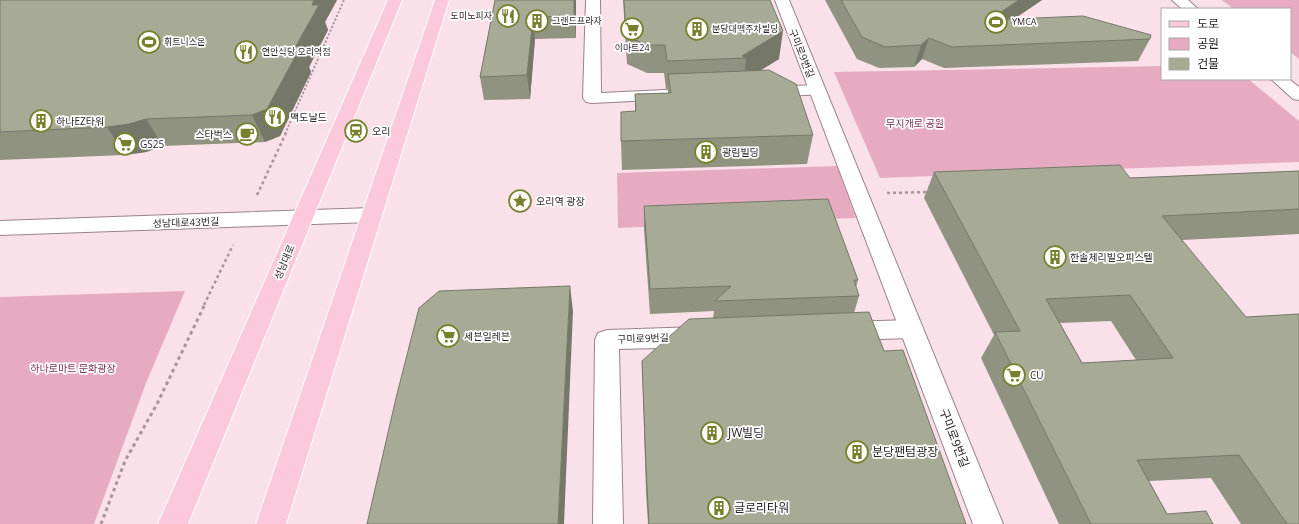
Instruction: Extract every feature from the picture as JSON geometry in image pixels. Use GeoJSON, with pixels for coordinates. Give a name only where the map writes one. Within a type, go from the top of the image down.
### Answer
{"type":"FeatureCollection","features":[{"type":"Feature","properties":{"kind":"main road","name":"성남대로"},"geometry":{"type":"LineString","coordinates":[[173,524],[395,0]]}},
{"type":"Feature","properties":{"kind":"main road"},"geometry":{"type":"LineString","coordinates":[[271,524],[442,0]]}},
{"type":"Feature","properties":{"kind":"street"},"geometry":{"type":"LineString","coordinates":[[592,0],[592,98],[677,95]]}},
{"type":"Feature","properties":{"kind":"street","name":"구미로9번길"},"geometry":{"type":"LineString","coordinates":[[782,0],[988,524]]}},
{"type":"Feature","properties":{"kind":"street"},"geometry":{"type":"LineString","coordinates":[[1179,0],[1190,8]]}},
{"type":"Feature","properties":{"kind":"street"},"geometry":{"type":"LineString","coordinates":[[1280,80],[1299,95]]}},
{"type":"Feature","properties":{"kind":"street"},"geometry":{"type":"LineString","coordinates":[[755,92],[817,90]]}},
{"type":"Feature","properties":{"kind":"street","name":"성남대로43번길"},"geometry":{"type":"LineString","coordinates":[[0,228],[372,215]]}},
{"type":"Feature","properties":{"kind":"street"},"geometry":{"type":"LineString","coordinates":[[823,332],[911,329]]}},
{"type":"Feature","properties":{"kind":"street","name":"구미로9번길"},"geometry":{"type":"LineString","coordinates":[[608,524],[607,340],[719,336]]}},
{"type":"Feature","properties":{"kind":"path"},"geometry":{"type":"LineString","coordinates":[[101,524],[125,461],[157,404],[245,220],[317,64],[344,0]]}},
{"type":"Feature","properties":{"kind":"path"},"geometry":{"type":"LineString","coordinates":[[858,194],[937,191]]}},
{"type":"Feature","properties":{"kind":"green space"},"geometry":{"type":"Polygon","coordinates":[[[1222,0],[1299,0],[1299,59],[1291,53],[1291,8],[1233,8],[1222,0]]]}},
{"type":"Feature","properties":{"kind":"green space","name":"무지개로 공원"},"geometry":{"type":"Polygon","coordinates":[[[1161,66],[1161,80],[1249,80],[1299,121],[1299,162],[880,178],[834,72],[1161,66]]]}},
{"type":"Feature","properties":{"kind":"green space"},"geometry":{"type":"Polygon","coordinates":[[[837,166],[856,218],[618,228],[617,173],[837,166]]]}},
{"type":"Feature","properties":{"kind":"green space","name":"하나로마트 문화광장"},"geometry":{"type":"Polygon","coordinates":[[[185,291],[146,383],[94,524],[0,524],[0,297],[185,291]]]}},
{"type":"Feature","properties":{"kind":"building"},"geometry":{"type":"Polygon","coordinates":[[[0,0],[314,0],[312,5],[319,5],[296,46],[301,46],[267,109],[252,115],[146,119],[129,124],[107,127],[0,132],[0,0]]]}},
{"type":"Feature","properties":{"kind":"building"},"geometry":{"type":"Polygon","coordinates":[[[495,0],[574,0],[574,16],[533,17],[527,75],[480,77],[495,0]]]}},
{"type":"Feature","properties":{"kind":"building","name":"분당대맥주차빌딩"},"geometry":{"type":"Polygon","coordinates":[[[624,0],[770,0],[783,31],[742,56],[746,58],[667,61],[665,45],[647,45],[626,36],[624,0]]]}},
{"type":"Feature","properties":{"kind":"building"},"geometry":{"type":"Polygon","coordinates":[[[841,0],[1019,0],[989,20],[1083,16],[1151,35],[1150,39],[952,47],[929,38],[921,45],[885,47],[862,37],[841,0]]]}},
{"type":"Feature","properties":{"kind":"building"},"geometry":{"type":"Polygon","coordinates":[[[769,70],[796,84],[813,135],[621,141],[621,112],[636,111],[635,94],[671,93],[668,74],[769,70]]]}},
{"type":"Feature","properties":{"kind":"building"},"geometry":{"type":"Polygon","coordinates":[[[1120,165],[1130,178],[1299,171],[1299,209],[1162,216],[1246,317],[1299,314],[1299,524],[1287,524],[1239,455],[1137,460],[1167,514],[1206,511],[1213,524],[1091,524],[995,332],[1020,331],[934,172],[1120,165]],[[1130,295],[1046,299],[1082,363],[1173,358],[1130,295]]]}},
{"type":"Feature","properties":{"kind":"building"},"geometry":{"type":"Polygon","coordinates":[[[828,199],[858,280],[854,280],[859,296],[715,301],[731,286],[650,289],[644,206],[828,199]]]}},
{"type":"Feature","properties":{"kind":"building"},"geometry":{"type":"Polygon","coordinates":[[[570,286],[558,524],[367,524],[396,398],[419,308],[439,291],[570,286]]]}},
{"type":"Feature","properties":{"kind":"building"},"geometry":{"type":"Polygon","coordinates":[[[869,312],[884,351],[903,350],[966,524],[649,524],[642,361],[689,319],[869,312]]]}},
{"type":"Feature","properties":{"kind":"place","name":"도미노피자"},"geometry":{"type":"Point","coordinates":[508,16]}},
{"type":"Feature","properties":{"kind":"place","name":"그랜드프라자"},"geometry":{"type":"Point","coordinates":[537,21]}},
{"type":"Feature","properties":{"kind":"place","name":"YMCA"},"geometry":{"type":"Point","coordinates":[996,22]}},
{"type":"Feature","properties":{"kind":"place","name":"이마트24"},"geometry":{"type":"Point","coordinates":[632,29]}},
{"type":"Feature","properties":{"kind":"place","name":"분당대맥주차빌딩"},"geometry":{"type":"Point","coordinates":[697,29]}},
{"type":"Feature","properties":{"kind":"place","name":"휘트니스온"},"geometry":{"type":"Point","coordinates":[149,42]}},
{"type":"Feature","properties":{"kind":"place","name":"연안식당 오리역점"},"geometry":{"type":"Point","coordinates":[246,52]}},
{"type":"Feature","properties":{"kind":"place","name":"맥도날드"},"geometry":{"type":"Point","coordinates":[275,117]}},
{"type":"Feature","properties":{"kind":"place","name":"하나EZ타워"},"geometry":{"type":"Point","coordinates":[41,121]}},
{"type":"Feature","properties":{"kind":"place","name":"오리"},"geometry":{"type":"Point","coordinates":[356,131]}},
{"type":"Feature","properties":{"kind":"place","name":"스타벅스"},"geometry":{"type":"Point","coordinates":[247,134]}},
{"type":"Feature","properties":{"kind":"place","name":"GS25"},"geometry":{"type":"Point","coordinates":[125,144]}},
{"type":"Feature","properties":{"kind":"place","name":"광림빌딩"},"geometry":{"type":"Point","coordinates":[706,152]}},
{"type":"Feature","properties":{"kind":"place","name":"오리역 광장"},"geometry":{"type":"Point","coordinates":[520,201]}},
{"type":"Feature","properties":{"kind":"place","name":"한솔체리빌오피스텔"},"geometry":{"type":"Point","coordinates":[1055,257]}},
{"type":"Feature","properties":{"kind":"place","name":"세븐일레븐"},"geometry":{"type":"Point","coordinates":[448,336]}},
{"type":"Feature","properties":{"kind":"place","name":"CU"},"geometry":{"type":"Point","coordinates":[1014,375]}},
{"type":"Feature","properties":{"kind":"place","name":"JW빌딩"},"geometry":{"type":"Point","coordinates":[712,433]}},
{"type":"Feature","properties":{"kind":"place","name":"분당팬텀광장"},"geometry":{"type":"Point","coordinates":[857,452]}},
{"type":"Feature","properties":{"kind":"place","name":"글로리타워"},"geometry":{"type":"Point","coordinates":[719,508]}}]}
